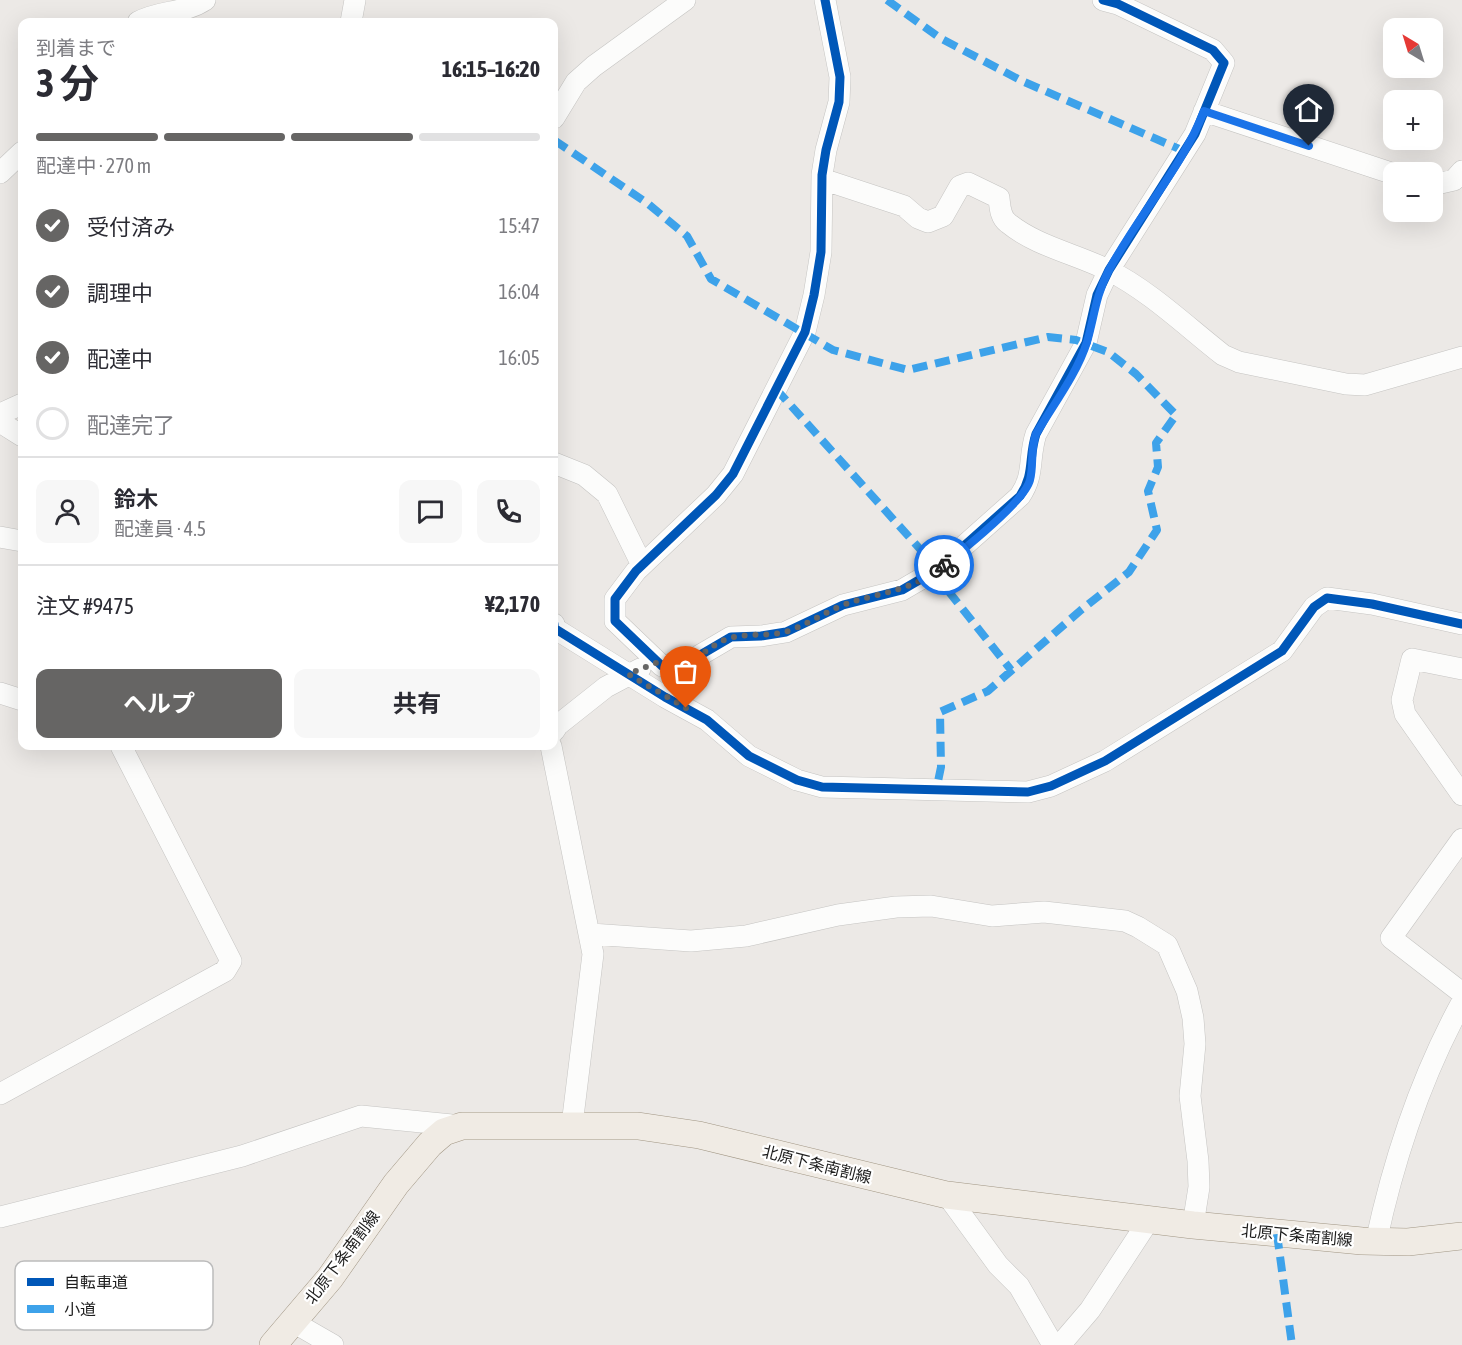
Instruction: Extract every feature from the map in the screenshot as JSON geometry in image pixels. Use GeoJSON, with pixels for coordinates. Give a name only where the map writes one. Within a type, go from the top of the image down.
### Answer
{"type":"FeatureCollection","features":[{"type":"Feature","properties":{"kind":"main road","name":"北原下条南割線"},"geometry":{"type":"LineString","coordinates":[[273,1345],[330,1278],[396,1184],[430,1144],[444,1132],[462,1126],[638,1126],[699,1136],[947,1195],[1193,1225],[1376,1242],[1408,1242],[1462,1236]]}},
{"type":"Feature","properties":{"kind":"street"},"geometry":{"type":"LineString","coordinates":[[146,18],[152,15],[184,11],[205,0]]}},
{"type":"Feature","properties":{"kind":"street"},"geometry":{"type":"LineString","coordinates":[[352,18],[355,0]]}},
{"type":"Feature","properties":{"kind":"street"},"geometry":{"type":"LineString","coordinates":[[558,111],[576,82],[594,66],[685,0]]}},
{"type":"Feature","properties":{"kind":"street"},"geometry":{"type":"LineString","coordinates":[[825,0],[840,76],[839,102],[826,150],[822,179],[821,252],[805,332],[732,474],[716,495],[642,565],[615,599],[613,613],[615,621],[656,663],[662,666],[678,666],[731,637],[786,632],[843,605],[902,590],[927,578],[970,543],[1020,496],[1030,481],[1031,448],[1036,434],[1086,343],[1097,295],[1109,270],[1158,196],[1195,134],[1224,63],[1213,50],[1118,4],[1103,0]]}},
{"type":"Feature","properties":{"kind":"street"},"geometry":{"type":"LineString","coordinates":[[1204,111],[1383,170]]}},
{"type":"Feature","properties":{"kind":"street"},"geometry":{"type":"LineString","coordinates":[[0,173],[18,156]]}},
{"type":"Feature","properties":{"kind":"street"},"geometry":{"type":"LineString","coordinates":[[1443,182],[1454,180],[1462,171]]}},
{"type":"Feature","properties":{"kind":"street"},"geometry":{"type":"LineString","coordinates":[[822,179],[904,206],[918,218],[928,222],[943,216],[960,186],[968,183],[999,198],[1001,215],[1006,222],[1026,234],[1109,270],[1134,285],[1223,355],[1239,362],[1346,384],[1365,385],[1462,357]]}},
{"type":"Feature","properties":{"kind":"street"},"geometry":{"type":"LineString","coordinates":[[0,414],[18,406]]}},
{"type":"Feature","properties":{"kind":"street"},"geometry":{"type":"LineString","coordinates":[[0,422],[18,433]]}},
{"type":"Feature","properties":{"kind":"street"},"geometry":{"type":"LineString","coordinates":[[558,465],[584,475],[607,494],[642,565]]}},
{"type":"Feature","properties":{"kind":"street"},"geometry":{"type":"LineString","coordinates":[[0,537],[18,540]]}},
{"type":"Feature","properties":{"kind":"street"},"geometry":{"type":"LineString","coordinates":[[558,630],[707,720],[749,756],[797,780],[822,787],[1028,792],[1051,786],[1105,761],[1282,651],[1314,607],[1327,598],[1372,604],[1462,624]]}},
{"type":"Feature","properties":{"kind":"street"},"geometry":{"type":"LineString","coordinates":[[1462,669],[1412,660],[1402,700],[1405,714],[1462,795]]}},
{"type":"Feature","properties":{"kind":"street"},"geometry":{"type":"LineString","coordinates":[[558,725],[606,687],[628,674],[656,663]]}},
{"type":"Feature","properties":{"kind":"street"},"geometry":{"type":"LineString","coordinates":[[0,693],[18,699]]}},
{"type":"Feature","properties":{"kind":"street"},"geometry":{"type":"LineString","coordinates":[[0,1094],[225,971],[231,961],[123,750]]}},
{"type":"Feature","properties":{"kind":"street"},"geometry":{"type":"LineString","coordinates":[[552,750],[591,934],[593,954],[572,1125]]}},
{"type":"Feature","properties":{"kind":"street"},"geometry":{"type":"LineString","coordinates":[[1462,839],[1391,938],[1462,993]]}},
{"type":"Feature","properties":{"kind":"street"},"geometry":{"type":"LineString","coordinates":[[591,934],[691,941],[747,936],[838,915],[919,906],[992,916],[1044,912],[1125,921],[1138,927],[1167,945],[1187,991],[1193,1018],[1195,1044],[1190,1096],[1198,1161],[1193,1225]]}},
{"type":"Feature","properties":{"kind":"street"},"geometry":{"type":"LineString","coordinates":[[1376,1242],[1386,1197],[1423,1082],[1462,1002]]}},
{"type":"Feature","properties":{"kind":"street"},"geometry":{"type":"LineString","coordinates":[[0,1217],[242,1156],[361,1116],[462,1126]]}},
{"type":"Feature","properties":{"kind":"street"},"geometry":{"type":"LineString","coordinates":[[947,1195],[998,1265],[1019,1286],[1053,1345]]}},
{"type":"Feature","properties":{"kind":"street"},"geometry":{"type":"LineString","coordinates":[[1060,1345],[1090,1310],[1149,1220]]}},
{"type":"Feature","properties":{"kind":"street"},"geometry":{"type":"LineString","coordinates":[[293,1322],[333,1345]]}},
{"type":"Feature","properties":{"kind":"marked path"},"geometry":{"type":"LineString","coordinates":[[887,0],[940,38],[1022,81],[1184,151]]}},
{"type":"Feature","properties":{"kind":"marked path"},"geometry":{"type":"LineString","coordinates":[[558,143],[647,203],[687,236],[711,279],[833,350],[908,370],[1048,337],[1076,340],[1108,352],[1136,374],[1176,415],[1156,443],[1158,467],[1148,491],[1157,530],[1129,572],[1081,610],[988,691],[940,712],[941,767],[936,791]]}},
{"type":"Feature","properties":{"kind":"marked path"},"geometry":{"type":"LineString","coordinates":[[776,389],[938,569]]}},
{"type":"Feature","properties":{"kind":"marked path"},"geometry":{"type":"LineString","coordinates":[[934,573],[1011,670]]}},
{"type":"Feature","properties":{"kind":"marked path"},"geometry":{"type":"LineString","coordinates":[[1277,1234],[1292,1345]]}},
{"type":"Feature","properties":{"kind":"cycle path"},"geometry":{"type":"LineString","coordinates":[[825,0],[840,77],[839,102],[822,175],[821,252],[805,332],[733,474],[716,495],[636,571],[615,599],[615,621],[662,666],[685,664],[731,637],[786,632],[843,605],[902,590],[938,569],[1020,496],[1030,473],[1036,434],[1086,343],[1097,295],[1109,270],[1195,134],[1224,63],[1213,50],[1118,4],[1103,0]]}},
{"type":"Feature","properties":{"kind":"cycle path"},"geometry":{"type":"LineString","coordinates":[[558,630],[665,697],[707,720],[749,756],[797,780],[822,787],[1028,792],[1051,786],[1105,761],[1282,651],[1314,607],[1327,598],[1372,604],[1462,624]]}},
{"type":"Feature","properties":{"kind":"way so far"},"geometry":{"type":"LineString","coordinates":[[686,708],[665,698],[628,674],[656,663],[662,666],[685,664],[731,637],[786,632],[843,605],[902,590],[927,578],[944,565]]}},
{"type":"Feature","properties":{"kind":"route"},"geometry":{"type":"LineString","coordinates":[[944,565],[1020,496],[1030,481],[1031,448],[1036,434],[1074,370],[1086,343],[1097,295],[1109,270],[1158,196],[1195,134],[1204,111],[1309,146]]}}]}
